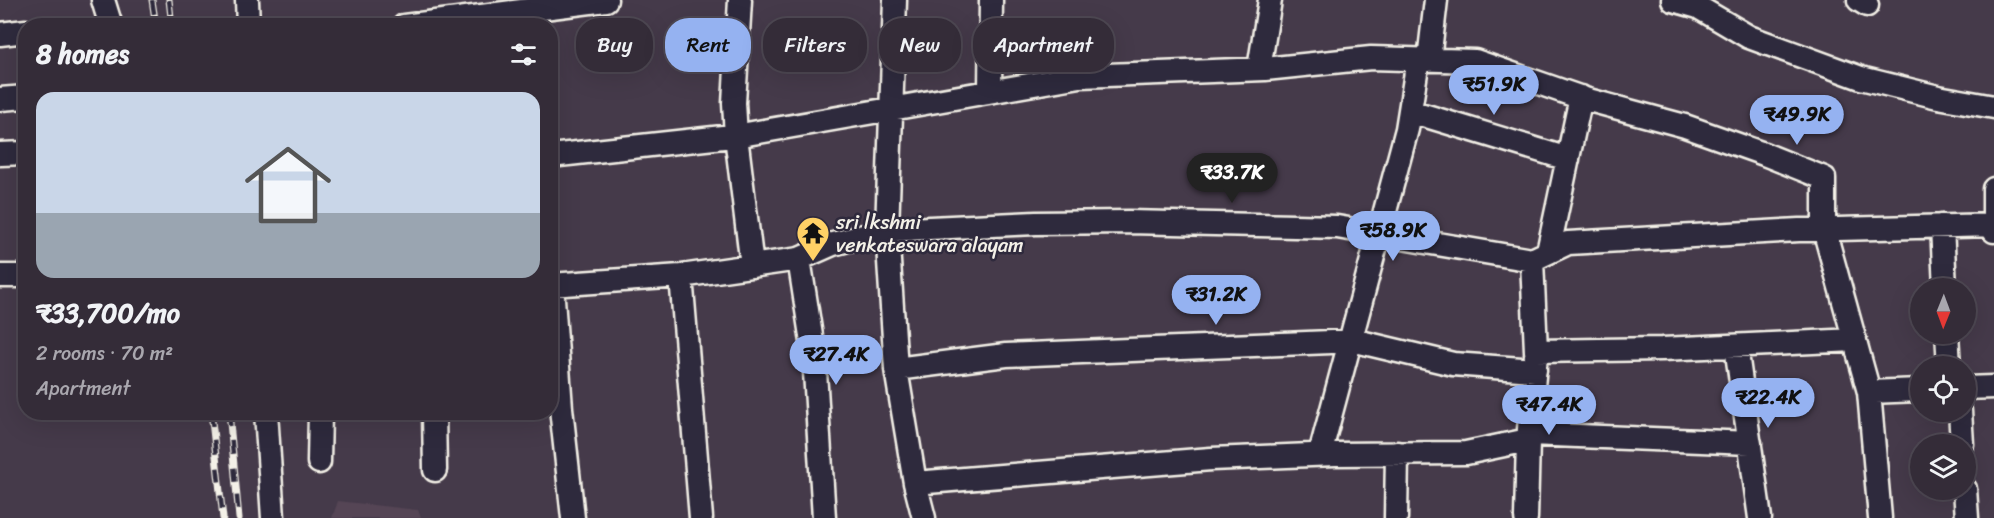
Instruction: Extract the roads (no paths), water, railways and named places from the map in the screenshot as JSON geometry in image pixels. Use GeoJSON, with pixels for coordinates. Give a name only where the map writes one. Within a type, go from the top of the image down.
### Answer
{"type":"FeatureCollection","features":[{"type":"Feature","properties":{"kind":"street"},"geometry":{"type":"LineString","coordinates":[[103,0],[109,18]]}},
{"type":"Feature","properties":{"kind":"street"},"geometry":{"type":"LineString","coordinates":[[247,0],[248,18]]}},
{"type":"Feature","properties":{"kind":"street"},"geometry":{"type":"LineString","coordinates":[[469,18],[606,0]]}},
{"type":"Feature","properties":{"kind":"street"},"geometry":{"type":"LineString","coordinates":[[740,0],[734,104],[752,266]]}},
{"type":"Feature","properties":{"kind":"street"},"geometry":{"type":"LineString","coordinates":[[895,0],[887,230],[896,369],[915,483],[924,518]]}},
{"type":"Feature","properties":{"kind":"street"},"geometry":{"type":"LineString","coordinates":[[990,91],[992,0]]}},
{"type":"Feature","properties":{"kind":"street"},"geometry":{"type":"LineString","coordinates":[[1259,69],[1270,0]]}},
{"type":"Feature","properties":{"kind":"street"},"geometry":{"type":"LineString","coordinates":[[1320,454],[1407,129],[1436,0]]}},
{"type":"Feature","properties":{"kind":"street"},"geometry":{"type":"LineString","coordinates":[[1673,0],[1698,7],[1749,37],[1861,78],[1938,98],[1994,107]]}},
{"type":"Feature","properties":{"kind":"street"},"geometry":{"type":"LineString","coordinates":[[0,34],[18,32]]}},
{"type":"Feature","properties":{"kind":"street"},"geometry":{"type":"LineString","coordinates":[[558,155],[736,136],[1080,76],[1259,69],[1371,58],[1475,61],[1581,97],[1685,126],[1824,178],[1824,230],[1869,392],[1880,518]]}},
{"type":"Feature","properties":{"kind":"street"},"geometry":{"type":"LineString","coordinates":[[1526,518],[1540,256],[1568,159],[1581,97]]}},
{"type":"Feature","properties":{"kind":"street"},"geometry":{"type":"LineString","coordinates":[[0,99],[18,98]]}},
{"type":"Feature","properties":{"kind":"street"},"geometry":{"type":"LineString","coordinates":[[1410,111],[1568,159]]}},
{"type":"Feature","properties":{"kind":"street"},"geometry":{"type":"LineString","coordinates":[[0,154],[18,153]]}},
{"type":"Feature","properties":{"kind":"street"},"geometry":{"type":"LineString","coordinates":[[558,285],[681,276],[799,259],[833,244],[887,230],[1036,223],[1129,222],[1337,227],[1540,256],[1568,243],[1824,230],[1942,226],[1994,227],[1994,189]]}},
{"type":"Feature","properties":{"kind":"street"},"geometry":{"type":"LineString","coordinates":[[1942,226],[1945,278]]}},
{"type":"Feature","properties":{"kind":"street"},"geometry":{"type":"LineString","coordinates":[[799,259],[814,355],[824,518]]}},
{"type":"Feature","properties":{"kind":"street"},"geometry":{"type":"LineString","coordinates":[[0,276],[18,276]]}},
{"type":"Feature","properties":{"kind":"street"},"geometry":{"type":"LineString","coordinates":[[681,276],[701,518]]}},
{"type":"Feature","properties":{"kind":"street"},"geometry":{"type":"LineString","coordinates":[[896,369],[1006,355],[1351,341],[1453,364],[1535,361],[1662,349],[1855,340]]}},
{"type":"Feature","properties":{"kind":"street"},"geometry":{"type":"LineString","coordinates":[[1736,346],[1760,518]]}},
{"type":"Feature","properties":{"kind":"street"},"geometry":{"type":"LineString","coordinates":[[558,371],[573,518]]}},
{"type":"Feature","properties":{"kind":"street"},"geometry":{"type":"LineString","coordinates":[[1976,388],[1994,387]]}},
{"type":"Feature","properties":{"kind":"street"},"geometry":{"type":"LineString","coordinates":[[1869,392],[1910,390]]}},
{"type":"Feature","properties":{"kind":"street"},"geometry":{"type":"LineString","coordinates":[[267,420],[273,518]]}},
{"type":"Feature","properties":{"kind":"street"},"geometry":{"type":"LineString","coordinates":[[319,462],[320,420]]}},
{"type":"Feature","properties":{"kind":"street"},"geometry":{"type":"LineString","coordinates":[[434,420],[435,470]]}},
{"type":"Feature","properties":{"kind":"street"},"geometry":{"type":"LineString","coordinates":[[915,483],[1211,459],[1320,454],[1466,453],[1529,437],[1750,443]]}},
{"type":"Feature","properties":{"kind":"street"},"geometry":{"type":"LineString","coordinates":[[1396,518],[1397,453]]}},
{"type":"Feature","properties":{"kind":"street"},"geometry":{"type":"LineString","coordinates":[[1966,500],[1967,518]]}},
{"type":"Feature","properties":{"kind":"railway"},"geometry":{"type":"LineString","coordinates":[[152,0],[155,18]]}},
{"type":"Feature","properties":{"kind":"railway"},"geometry":{"type":"LineString","coordinates":[[169,0],[171,18]]}},
{"type":"Feature","properties":{"kind":"railway"},"geometry":{"type":"LineString","coordinates":[[212,420],[223,518]]}},
{"type":"Feature","properties":{"kind":"railway"},"geometry":{"type":"LineString","coordinates":[[230,420],[239,518]]}},
{"type":"Feature","properties":{"kind":"place","name":"sri lkshmi venkateswara alayam"},"geometry":{"type":"Point","coordinates":[813,262]}}]}
